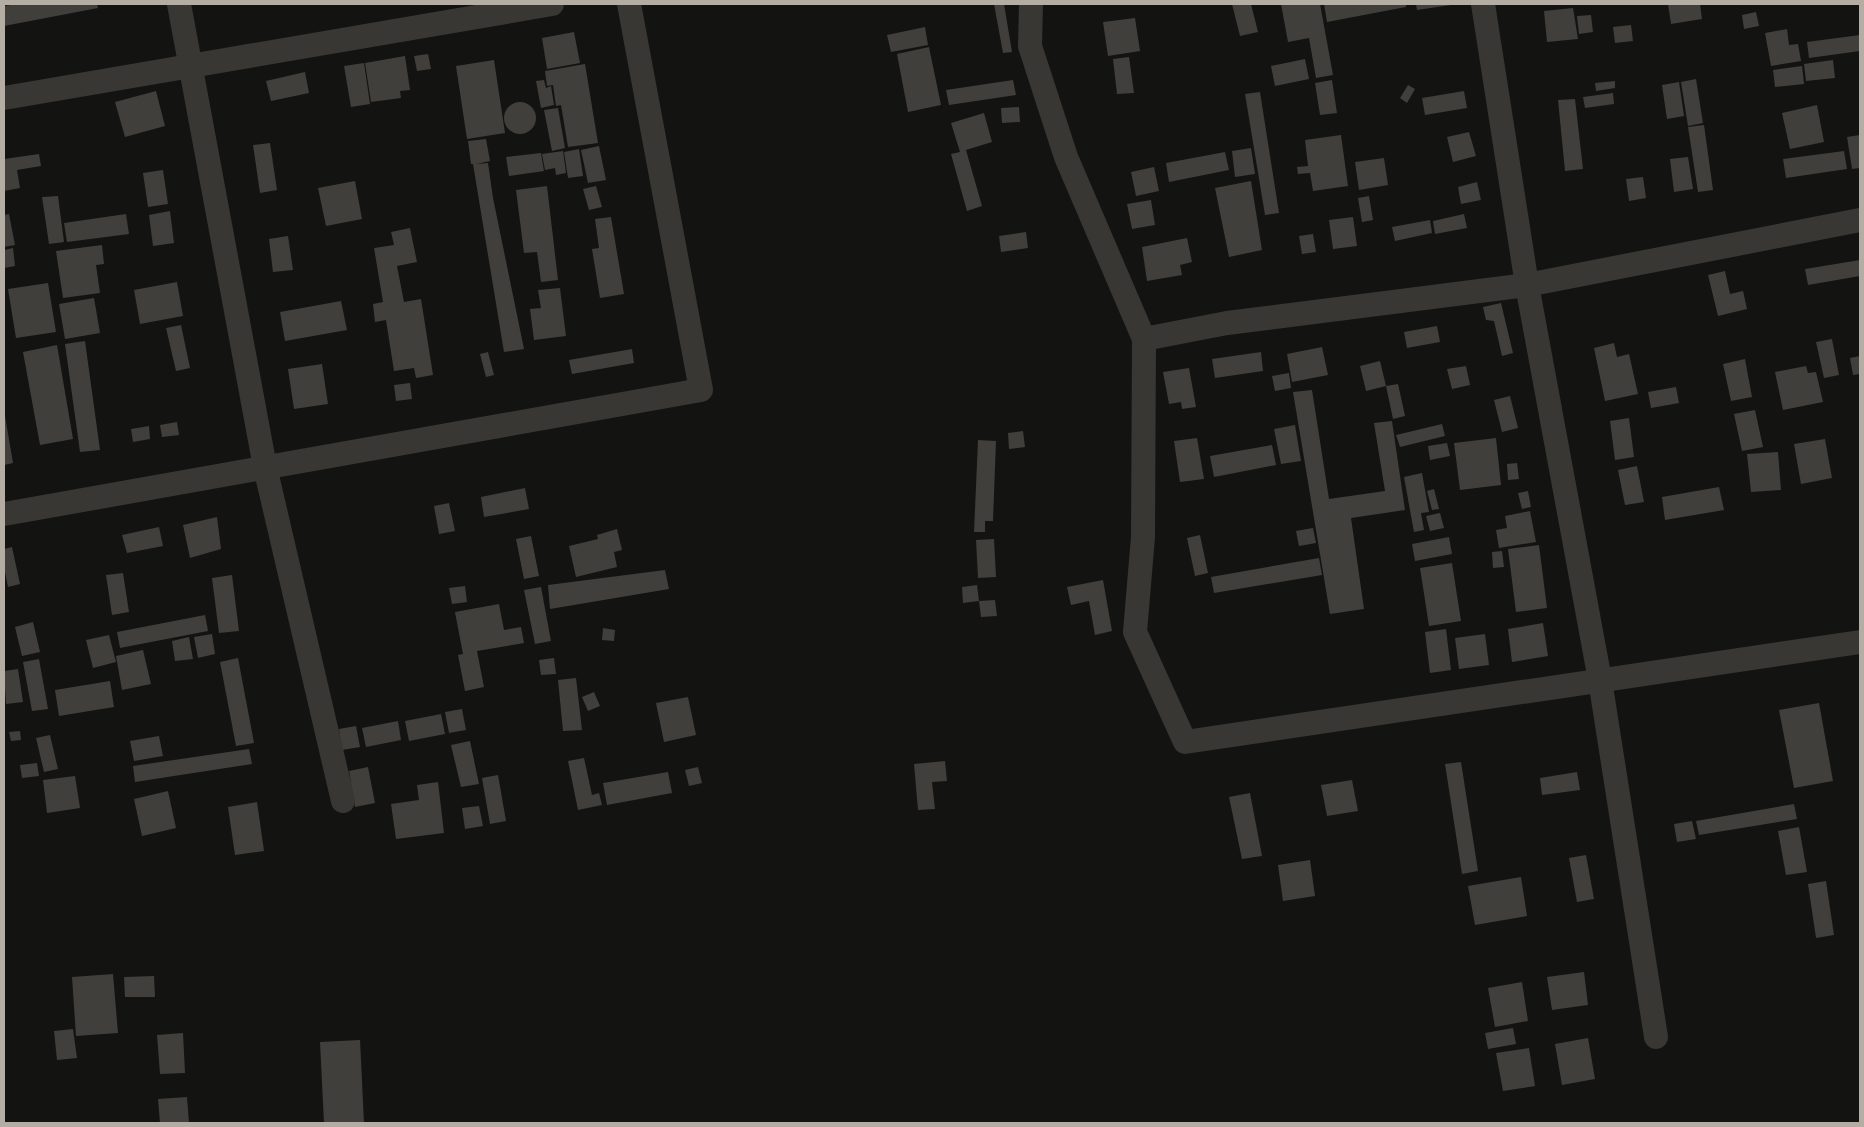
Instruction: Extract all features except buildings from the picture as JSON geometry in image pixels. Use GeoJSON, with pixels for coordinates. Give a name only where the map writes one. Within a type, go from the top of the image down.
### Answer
{"type":"FeatureCollection","features":[{"type":"Feature","properties":{"kind":"street"},"geometry":{"type":"LineString","coordinates":[[179,4],[265,468],[343,802]]}},
{"type":"Feature","properties":{"kind":"street"},"geometry":{"type":"LineString","coordinates":[[4,98],[552,4]]}},
{"type":"Feature","properties":{"kind":"street"},"geometry":{"type":"LineString","coordinates":[[4,514],[702,390],[629,4]]}},
{"type":"Feature","properties":{"kind":"street"},"geometry":{"type":"LineString","coordinates":[[1031,4],[1030,46],[1066,157],[1144,339],[1142,537],[1135,632],[1185,742],[1860,642]]}},
{"type":"Feature","properties":{"kind":"street"},"geometry":{"type":"LineString","coordinates":[[1483,4],[1527,285],[1600,680],[1656,1037]]}},
{"type":"Feature","properties":{"kind":"street"},"geometry":{"type":"LineString","coordinates":[[1144,339],[1227,323],[1527,285],[1860,220]]}}]}
